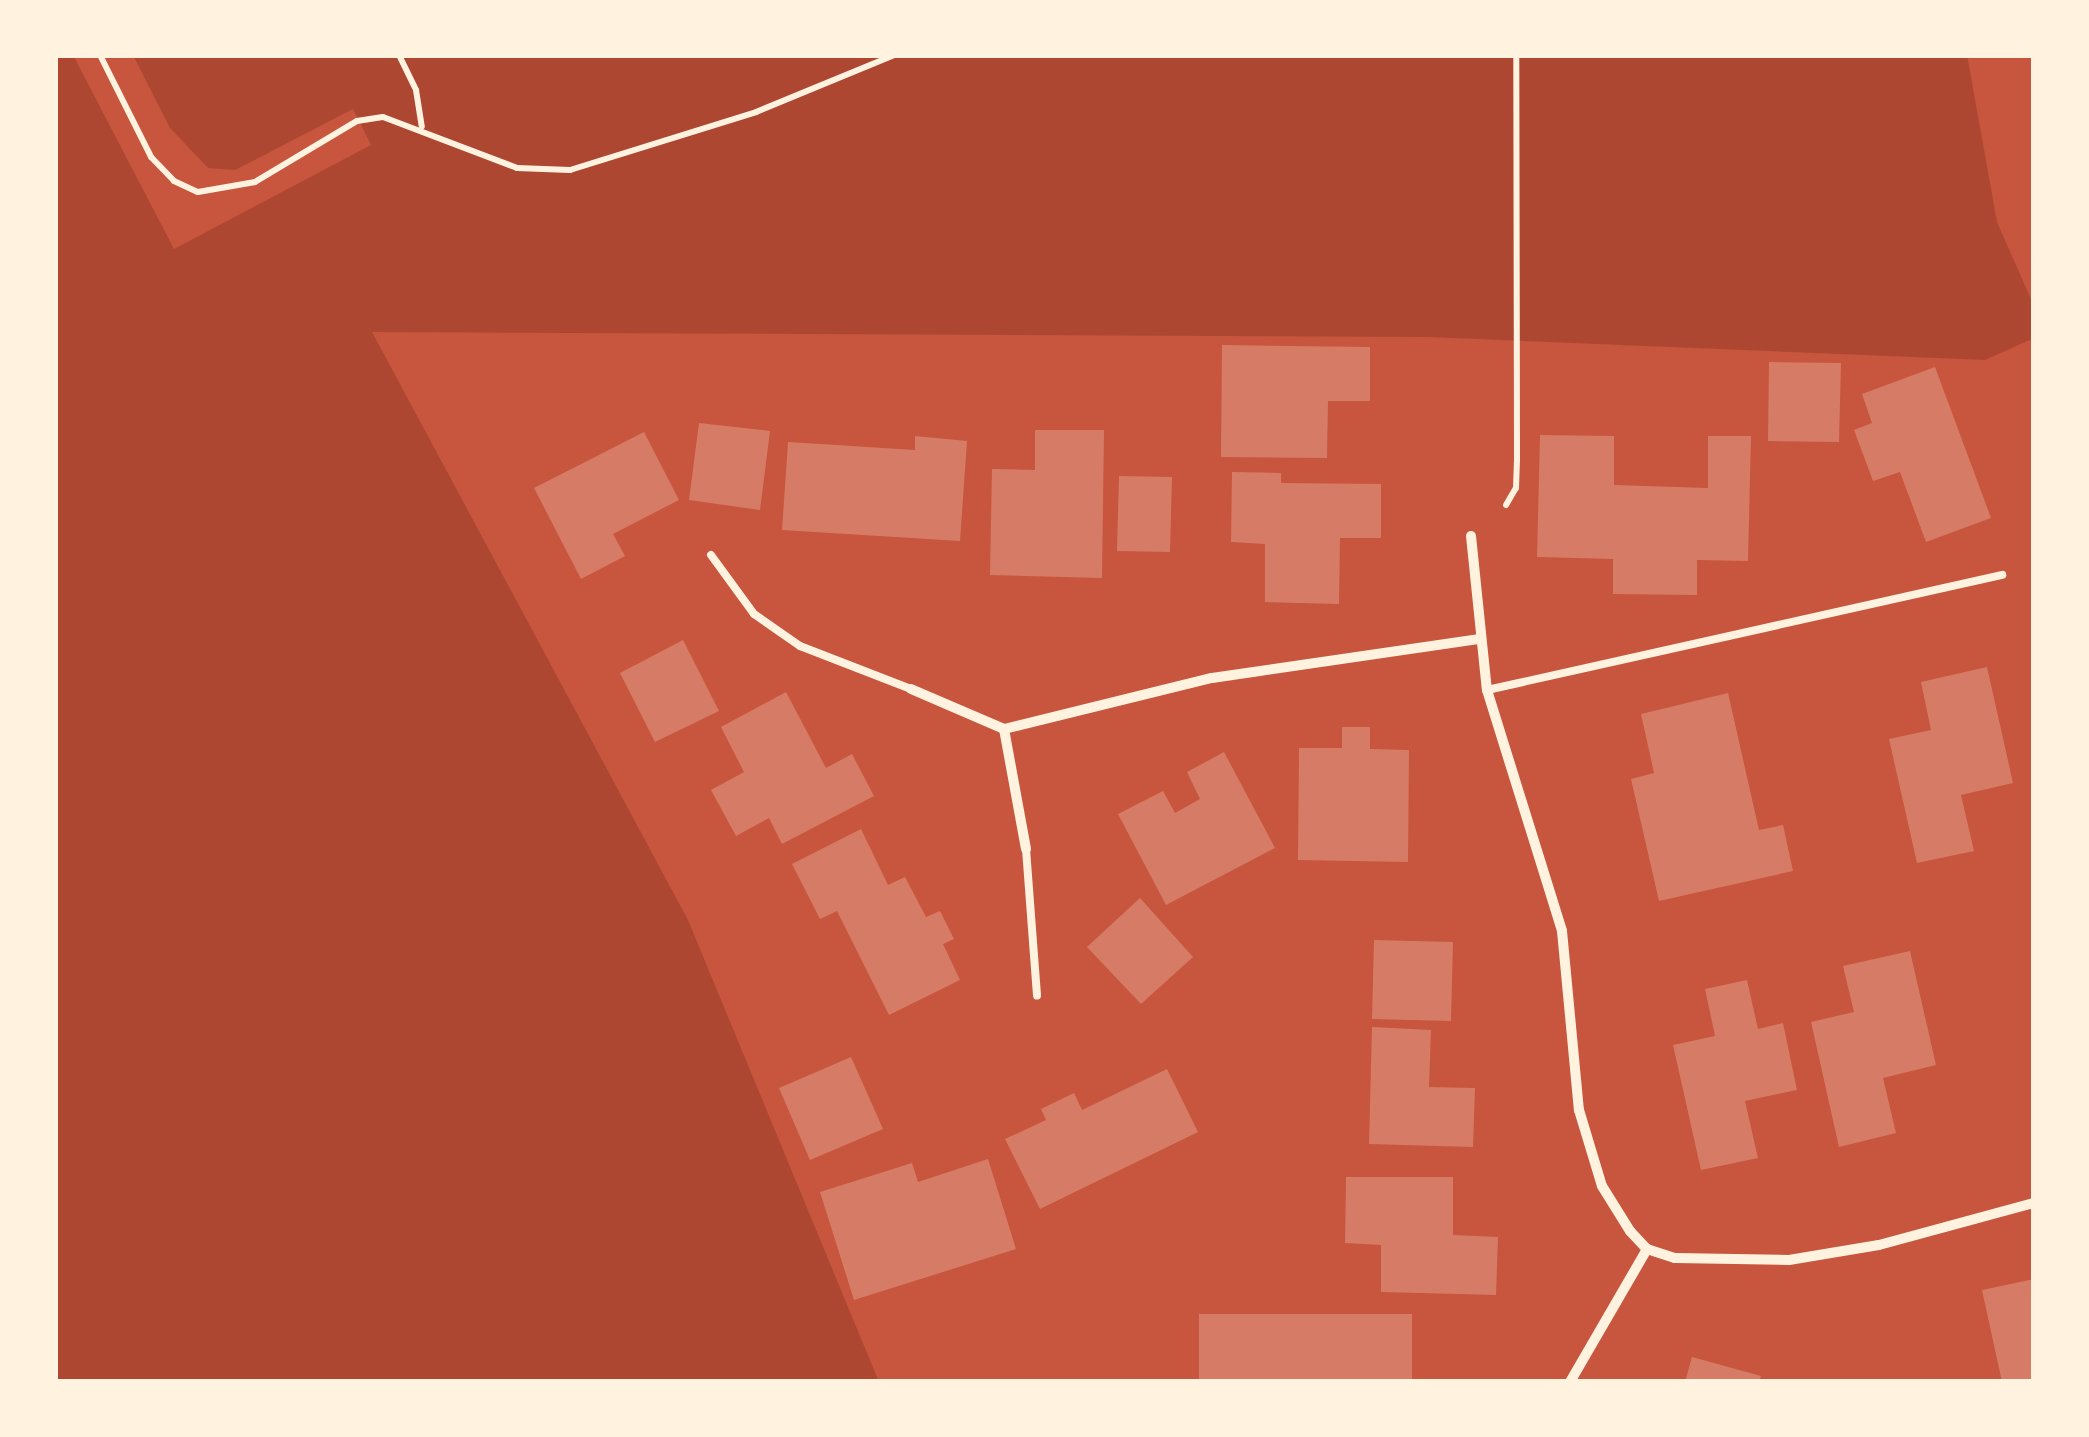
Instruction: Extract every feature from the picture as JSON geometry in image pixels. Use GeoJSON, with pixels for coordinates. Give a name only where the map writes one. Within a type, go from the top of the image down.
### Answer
{"type":"FeatureCollection","features":[{"type":"Feature","properties":{"kind":"street"},"geometry":{"type":"LineString","coordinates":[[1471,536],[1478,639],[1487,690],[1562,931],[1579,1110],[1592,1159],[1614,1210],[1646,1249],[1708,1261],[1789,1260],[1879,1245],[2034,1202]]}},
{"type":"Feature","properties":{"kind":"street"},"geometry":{"type":"LineString","coordinates":[[911,689],[1004,728],[1212,678],[1478,639]]}},
{"type":"Feature","properties":{"kind":"street"},"geometry":{"type":"LineString","coordinates":[[1004,728],[1026,850]]}},
{"type":"Feature","properties":{"kind":"street"},"geometry":{"type":"LineString","coordinates":[[1570,1382],[1646,1249]]}},
{"type":"Feature","properties":{"kind":"lane"},"geometry":{"type":"LineString","coordinates":[[711,555],[754,614],[800,646],[911,689]]}},
{"type":"Feature","properties":{"kind":"lane"},"geometry":{"type":"LineString","coordinates":[[1487,690],[2002,575]]}},
{"type":"Feature","properties":{"kind":"lane"},"geometry":{"type":"LineString","coordinates":[[1026,850],[1038,996]]}},
{"type":"Feature","properties":{"kind":"path"},"geometry":{"type":"LineString","coordinates":[[100,55],[151,157],[174,181],[198,192],[255,182],[357,121],[382,117],[422,127],[517,168],[570,170],[756,112],[894,55]]}},
{"type":"Feature","properties":{"kind":"path"},"geometry":{"type":"LineString","coordinates":[[400,55],[416,90],[422,127]]}},
{"type":"Feature","properties":{"kind":"path"},"geometry":{"type":"LineString","coordinates":[[1471,536],[1516,488],[1516,55]]}},
{"type":"Feature","properties":{"kind":"shaded area"},"geometry":{"type":"Polygon","coordinates":[[[55,55],[73,55],[174,249],[371,145],[353,109],[235,170],[208,168],[170,128],[133,55],[1967,55],[1997,222],[2034,306],[2034,338],[1985,360],[1428,337],[372,332],[688,920],[879,1382],[55,1382],[55,55]]]}},
{"type":"Feature","properties":{"kind":"building"},"geometry":{"type":"Polygon","coordinates":[[[1222,345],[1370,347],[1370,401],[1328,401],[1327,458],[1221,457],[1222,345]]]}},
{"type":"Feature","properties":{"kind":"building"},"geometry":{"type":"Polygon","coordinates":[[[1769,362],[1841,363],[1839,442],[1768,441],[1769,362]]]}},
{"type":"Feature","properties":{"kind":"building"},"geometry":{"type":"Polygon","coordinates":[[[1935,367],[1991,518],[1926,542],[1900,472],[1873,481],[1854,430],[1872,423],[1862,394],[1935,367]]]}},
{"type":"Feature","properties":{"kind":"building"},"geometry":{"type":"Polygon","coordinates":[[[699,423],[770,431],[760,510],[689,500],[699,423]]]}},
{"type":"Feature","properties":{"kind":"building"},"geometry":{"type":"Polygon","coordinates":[[[1035,430],[1104,430],[1102,578],[990,575],[992,469],[1035,470],[1035,430]]]}},
{"type":"Feature","properties":{"kind":"building"},"geometry":{"type":"Polygon","coordinates":[[[644,432],[679,500],[613,534],[625,556],[581,579],[534,488],[644,432]]]}},
{"type":"Feature","properties":{"kind":"building"},"geometry":{"type":"Polygon","coordinates":[[[1540,435],[1614,436],[1614,485],[1708,488],[1708,436],[1751,436],[1748,561],[1697,560],[1697,595],[1613,594],[1613,559],[1537,557],[1540,435]]]}},
{"type":"Feature","properties":{"kind":"building"},"geometry":{"type":"Polygon","coordinates":[[[915,436],[967,441],[960,541],[782,530],[788,442],[915,450],[915,436]]]}},
{"type":"Feature","properties":{"kind":"building"},"geometry":{"type":"Polygon","coordinates":[[[1232,472],[1281,473],[1281,483],[1381,484],[1381,538],[1340,538],[1339,604],[1265,602],[1265,544],[1231,542],[1232,472]]]}},
{"type":"Feature","properties":{"kind":"building"},"geometry":{"type":"Polygon","coordinates":[[[1119,476],[1172,477],[1170,552],[1117,551],[1119,476]]]}},
{"type":"Feature","properties":{"kind":"building"},"geometry":{"type":"Polygon","coordinates":[[[683,640],[719,711],[655,742],[620,673],[683,640]]]}},
{"type":"Feature","properties":{"kind":"building"},"geometry":{"type":"Polygon","coordinates":[[[1987,667],[2013,783],[1961,795],[1974,851],[1917,863],[1889,739],[1931,730],[1921,682],[1987,667]]]}},
{"type":"Feature","properties":{"kind":"building"},"geometry":{"type":"Polygon","coordinates":[[[786,692],[826,768],[852,754],[874,796],[782,844],[769,818],[736,836],[711,790],[744,772],[721,727],[786,692]]]}},
{"type":"Feature","properties":{"kind":"building"},"geometry":{"type":"Polygon","coordinates":[[[1728,693],[1759,830],[1783,825],[1793,871],[1659,901],[1631,779],[1654,773],[1641,714],[1728,693]]]}},
{"type":"Feature","properties":{"kind":"building"},"geometry":{"type":"Polygon","coordinates":[[[1342,727],[1370,727],[1370,749],[1409,750],[1408,862],[1298,860],[1299,748],[1342,748],[1342,727]]]}},
{"type":"Feature","properties":{"kind":"building"},"geometry":{"type":"Polygon","coordinates":[[[1224,752],[1275,848],[1166,905],[1118,814],[1163,791],[1175,813],[1200,799],[1187,772],[1224,752]]]}},
{"type":"Feature","properties":{"kind":"building"},"geometry":{"type":"Polygon","coordinates":[[[861,829],[888,885],[905,877],[926,917],[940,911],[954,939],[943,944],[960,980],[889,1015],[837,911],[820,919],[792,864],[861,829]]]}},
{"type":"Feature","properties":{"kind":"building"},"geometry":{"type":"Polygon","coordinates":[[[1140,898],[1193,957],[1141,1004],[1087,947],[1140,898]]]}},
{"type":"Feature","properties":{"kind":"building"},"geometry":{"type":"Polygon","coordinates":[[[1374,940],[1453,942],[1451,1021],[1372,1019],[1374,940]]]}},
{"type":"Feature","properties":{"kind":"building"},"geometry":{"type":"Polygon","coordinates":[[[1910,951],[1936,1065],[1883,1078],[1896,1133],[1839,1147],[1811,1022],[1854,1012],[1843,966],[1910,951]]]}},
{"type":"Feature","properties":{"kind":"building"},"geometry":{"type":"Polygon","coordinates":[[[1747,980],[1758,1029],[1783,1023],[1797,1090],[1745,1101],[1758,1158],[1701,1170],[1673,1045],[1715,1036],[1705,989],[1747,980]]]}},
{"type":"Feature","properties":{"kind":"building"},"geometry":{"type":"Polygon","coordinates":[[[1372,1027],[1431,1030],[1429,1087],[1475,1088],[1473,1147],[1369,1144],[1372,1027]]]}},
{"type":"Feature","properties":{"kind":"building"},"geometry":{"type":"Polygon","coordinates":[[[851,1057],[883,1129],[810,1160],[779,1088],[851,1057]]]}},
{"type":"Feature","properties":{"kind":"building"},"geometry":{"type":"Polygon","coordinates":[[[1167,1069],[1198,1132],[1040,1209],[1005,1139],[1046,1120],[1041,1109],[1074,1093],[1082,1110],[1167,1069]]]}},
{"type":"Feature","properties":{"kind":"building"},"geometry":{"type":"Polygon","coordinates":[[[988,1159],[1016,1249],[854,1300],[820,1192],[912,1163],[918,1182],[988,1159]]]}},
{"type":"Feature","properties":{"kind":"building"},"geometry":{"type":"Polygon","coordinates":[[[1346,1177],[1453,1177],[1453,1235],[1498,1237],[1496,1295],[1381,1292],[1381,1245],[1345,1243],[1346,1177]]]}},
{"type":"Feature","properties":{"kind":"building"},"geometry":{"type":"Polygon","coordinates":[[[2034,1279],[2034,1382],[2002,1382],[1982,1290],[2034,1279]]]}},
{"type":"Feature","properties":{"kind":"building"},"geometry":{"type":"Polygon","coordinates":[[[1199,1314],[1412,1314],[1412,1382],[1199,1382],[1199,1314]]]}},
{"type":"Feature","properties":{"kind":"building"},"geometry":{"type":"Polygon","coordinates":[[[1692,1357],[1761,1376],[1759,1382],[1685,1382],[1692,1357]]]}}]}
